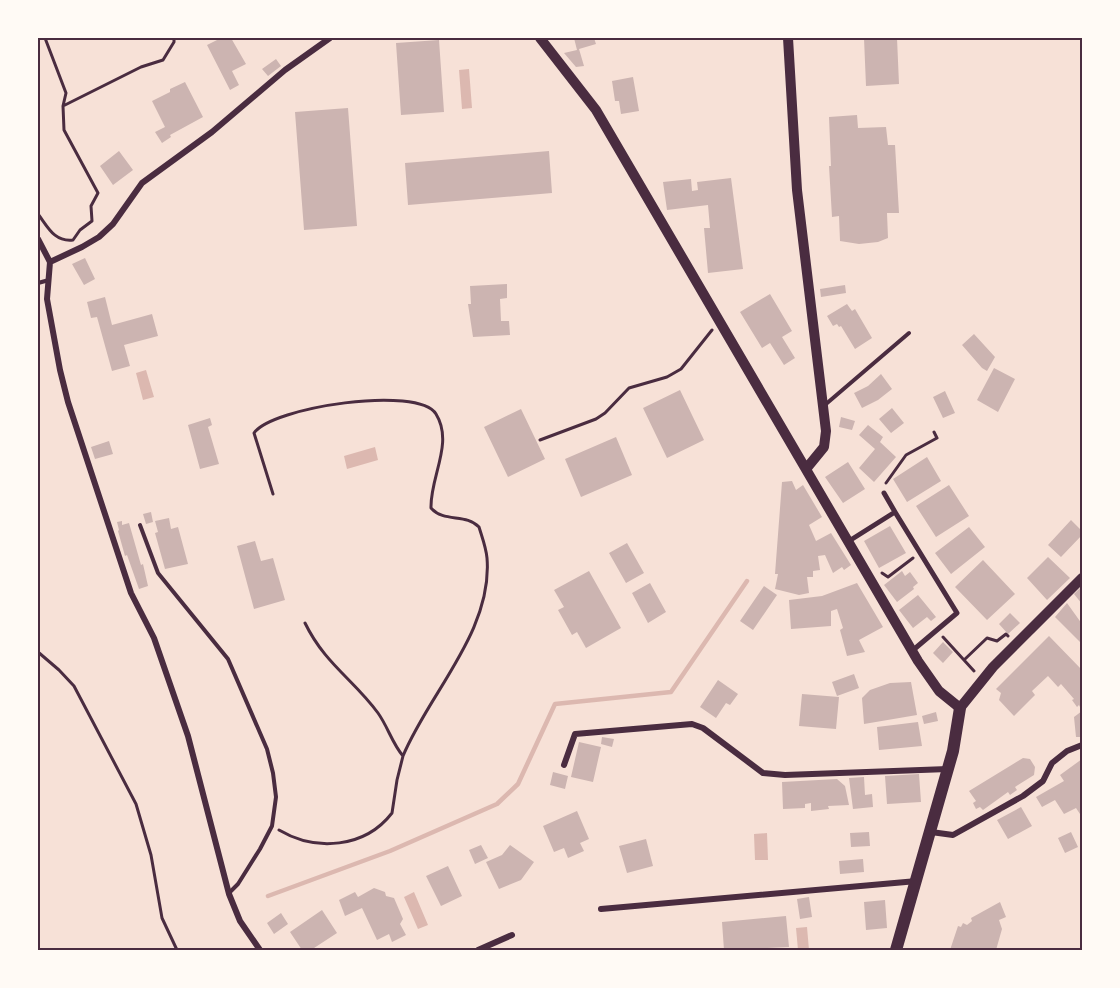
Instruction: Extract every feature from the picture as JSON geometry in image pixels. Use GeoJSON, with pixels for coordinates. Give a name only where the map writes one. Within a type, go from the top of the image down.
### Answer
{"type":"FeatureCollection","features":[{"type":"Feature","properties":{"kind":"main road"},"geometry":{"type":"LineString","coordinates":[[896,951],[953,751],[960,708]]}},
{"type":"Feature","properties":{"kind":"street"},"geometry":{"type":"LineString","coordinates":[[50,262],[99,237],[113,224],[142,183],[212,132],[285,70],[330,38]]}},
{"type":"Feature","properties":{"kind":"street"},"geometry":{"type":"LineString","coordinates":[[540,38],[596,110],[912,651],[932,684],[945,698],[960,708],[993,667],[1083,579]]}},
{"type":"Feature","properties":{"kind":"street"},"geometry":{"type":"LineString","coordinates":[[788,38],[793,153],[826,442],[819,455],[806,469]]}},
{"type":"Feature","properties":{"kind":"street"},"geometry":{"type":"LineString","coordinates":[[38,239],[50,262],[47,299],[68,402],[131,593],[154,638],[184,725],[229,894],[240,921],[260,951]]}},
{"type":"Feature","properties":{"kind":"street"},"geometry":{"type":"LineString","coordinates":[[884,493],[919,554],[957,613],[912,651]]}},
{"type":"Feature","properties":{"kind":"street"},"geometry":{"type":"LineString","coordinates":[[848,541],[895,512]]}},
{"type":"Feature","properties":{"kind":"street"},"geometry":{"type":"LineString","coordinates":[[564,765],[575,734],[685,724],[703,728],[763,773],[785,775],[948,769]]}},
{"type":"Feature","properties":{"kind":"street"},"geometry":{"type":"LineString","coordinates":[[931,832],[953,835],[1023,796],[1043,781],[1052,763],[1067,751],[1083,745]]}},
{"type":"Feature","properties":{"kind":"street"},"geometry":{"type":"LineString","coordinates":[[601,909],[917,881]]}},
{"type":"Feature","properties":{"kind":"street"},"geometry":{"type":"LineString","coordinates":[[478,951],[512,935]]}},
{"type":"Feature","properties":{"kind":"lane"},"geometry":{"type":"LineString","coordinates":[[38,283],[49,279]]}},
{"type":"Feature","properties":{"kind":"lane"},"geometry":{"type":"LineString","coordinates":[[823,406],[909,333]]}},
{"type":"Feature","properties":{"kind":"lane"},"geometry":{"type":"LineString","coordinates":[[140,525],[158,573],[228,659],[269,757],[276,797],[272,826],[238,884],[229,894]]}},
{"type":"Feature","properties":{"kind":"path"},"geometry":{"type":"LineString","coordinates":[[38,214],[57,238],[73,240],[80,230],[92,221],[91,206],[98,192],[64,130],[63,106],[66,93],[45,38]]}},
{"type":"Feature","properties":{"kind":"path"},"geometry":{"type":"LineString","coordinates":[[63,106],[141,67],[163,60],[174,38]]}},
{"type":"Feature","properties":{"kind":"path"},"geometry":{"type":"LineString","coordinates":[[540,440],[596,419],[629,388],[667,377],[681,369],[718,321]]}},
{"type":"Feature","properties":{"kind":"path"},"geometry":{"type":"LineString","coordinates":[[272,826],[298,839],[310,842],[323,844],[354,841],[371,832],[392,813],[403,756],[423,716],[464,648],[479,612],[486,578],[487,558],[479,527],[470,521],[442,517],[431,508],[442,446],[441,429],[437,415],[430,407],[423,404],[405,400],[357,402],[296,411],[263,425],[254,433],[273,494]]}},
{"type":"Feature","properties":{"kind":"path"},"geometry":{"type":"LineString","coordinates":[[884,493],[883,488],[906,455],[937,438],[934,432]]}},
{"type":"Feature","properties":{"kind":"path"},"geometry":{"type":"LineString","coordinates":[[866,571],[873,567],[888,577],[919,554]]}},
{"type":"Feature","properties":{"kind":"path"},"geometry":{"type":"LineString","coordinates":[[305,623],[325,656],[377,712],[403,756]]}},
{"type":"Feature","properties":{"kind":"path"},"geometry":{"type":"LineString","coordinates":[[937,630],[974,671]]}},
{"type":"Feature","properties":{"kind":"path"},"geometry":{"type":"LineString","coordinates":[[963,660],[987,639],[998,641],[1006,634],[1009,637]]}},
{"type":"Feature","properties":{"kind":"path"},"geometry":{"type":"LineString","coordinates":[[38,652],[74,686],[136,804],[151,855],[162,918],[177,951]]}},
{"type":"Feature","properties":{"kind":"shaded area"},"geometry":{"type":"Polygon","coordinates":[[[469,69],[472,108],[462,109],[459,70],[469,69]]]}},
{"type":"Feature","properties":{"kind":"shaded area"},"geometry":{"type":"Polygon","coordinates":[[[146,370],[154,397],[143,400],[136,373],[146,370]]]}},
{"type":"Feature","properties":{"kind":"shaded area"},"geometry":{"type":"Polygon","coordinates":[[[375,447],[378,460],[347,469],[344,456],[375,447]]]}},
{"type":"Feature","properties":{"kind":"shaded area"},"geometry":{"type":"Polygon","coordinates":[[[767,833],[768,860],[755,860],[754,834],[767,833]]]}},
{"type":"Feature","properties":{"kind":"shaded area"},"geometry":{"type":"Polygon","coordinates":[[[414,892],[428,925],[418,929],[404,897],[414,892]]]}},
{"type":"Feature","properties":{"kind":"shaded area"},"geometry":{"type":"Polygon","coordinates":[[[807,927],[809,950],[798,950],[796,928],[807,927]]]}},
{"type":"Feature","properties":{"kind":"building"},"geometry":{"type":"Polygon","coordinates":[[[221,38],[231,38],[246,64],[232,71],[239,85],[230,90],[207,45],[221,38]]]}},
{"type":"Feature","properties":{"kind":"building"},"geometry":{"type":"Polygon","coordinates":[[[574,38],[594,38],[596,44],[579,49],[584,66],[576,67],[564,53],[577,50],[574,38]]]}},
{"type":"Feature","properties":{"kind":"building"},"geometry":{"type":"Polygon","coordinates":[[[864,38],[897,38],[899,84],[866,86],[864,38]]]}},
{"type":"Feature","properties":{"kind":"building"},"geometry":{"type":"Polygon","coordinates":[[[439,40],[444,112],[401,115],[396,43],[439,40]]]}},
{"type":"Feature","properties":{"kind":"building"},"geometry":{"type":"Polygon","coordinates":[[[276,59],[281,66],[268,76],[262,69],[276,59]]]}},
{"type":"Feature","properties":{"kind":"building"},"geometry":{"type":"Polygon","coordinates":[[[633,77],[639,111],[621,114],[619,101],[615,101],[612,81],[633,77]]]}},
{"type":"Feature","properties":{"kind":"building"},"geometry":{"type":"Polygon","coordinates":[[[185,82],[203,117],[170,135],[171,137],[162,143],[155,132],[165,127],[152,101],[185,82]]]}},
{"type":"Feature","properties":{"kind":"building"},"geometry":{"type":"Polygon","coordinates":[[[348,108],[357,226],[304,230],[295,112],[348,108]]]}},
{"type":"Feature","properties":{"kind":"building"},"geometry":{"type":"Polygon","coordinates":[[[857,115],[858,128],[886,127],[888,145],[895,145],[899,213],[887,213],[888,238],[878,242],[859,244],[840,241],[839,216],[832,217],[829,166],[831,166],[829,117],[857,115]]]}},
{"type":"Feature","properties":{"kind":"building"},"geometry":{"type":"Polygon","coordinates":[[[119,151],[133,170],[113,185],[100,166],[119,151]]]}},
{"type":"Feature","properties":{"kind":"building"},"geometry":{"type":"Polygon","coordinates":[[[549,151],[552,193],[408,205],[405,163],[549,151]]]}},
{"type":"Feature","properties":{"kind":"building"},"geometry":{"type":"Polygon","coordinates":[[[731,178],[743,269],[708,273],[704,228],[710,228],[708,205],[667,210],[663,182],[691,179],[692,191],[698,190],[697,182],[731,178]]]}},
{"type":"Feature","properties":{"kind":"building"},"geometry":{"type":"Polygon","coordinates":[[[85,258],[95,279],[84,285],[72,264],[85,258]]]}},
{"type":"Feature","properties":{"kind":"building"},"geometry":{"type":"Polygon","coordinates":[[[507,284],[507,298],[500,299],[501,321],[509,321],[510,335],[473,337],[468,304],[471,304],[470,286],[507,284]]]}},
{"type":"Feature","properties":{"kind":"building"},"geometry":{"type":"Polygon","coordinates":[[[845,285],[846,293],[821,297],[820,289],[845,285]]]}},
{"type":"Feature","properties":{"kind":"building"},"geometry":{"type":"Polygon","coordinates":[[[770,294],[792,331],[782,337],[795,358],[784,365],[770,343],[762,348],[740,312],[770,294]]]}},
{"type":"Feature","properties":{"kind":"building"},"geometry":{"type":"Polygon","coordinates":[[[105,297],[112,325],[152,314],[158,336],[124,345],[130,366],[112,371],[97,317],[91,318],[87,302],[105,297]]]}},
{"type":"Feature","properties":{"kind":"building"},"geometry":{"type":"Polygon","coordinates":[[[847,304],[852,311],[855,309],[872,338],[855,349],[841,326],[837,324],[833,326],[827,316],[847,304]]]}},
{"type":"Feature","properties":{"kind":"building"},"geometry":{"type":"Polygon","coordinates":[[[974,334],[995,357],[987,371],[962,345],[974,334]]]}},
{"type":"Feature","properties":{"kind":"building"},"geometry":{"type":"Polygon","coordinates":[[[994,368],[1015,379],[998,412],[977,400],[994,368]]]}},
{"type":"Feature","properties":{"kind":"building"},"geometry":{"type":"Polygon","coordinates":[[[881,374],[892,389],[878,400],[862,408],[854,393],[868,386],[881,374]]]}},
{"type":"Feature","properties":{"kind":"building"},"geometry":{"type":"Polygon","coordinates":[[[680,390],[704,440],[667,458],[643,408],[680,390]]]}},
{"type":"Feature","properties":{"kind":"building"},"geometry":{"type":"Polygon","coordinates":[[[945,391],[955,413],[943,418],[933,397],[945,391]]]}},
{"type":"Feature","properties":{"kind":"building"},"geometry":{"type":"Polygon","coordinates":[[[892,408],[904,423],[891,433],[879,419],[892,408]]]}},
{"type":"Feature","properties":{"kind":"building"},"geometry":{"type":"Polygon","coordinates":[[[521,409],[545,459],[508,477],[484,427],[521,409]]]}},
{"type":"Feature","properties":{"kind":"building"},"geometry":{"type":"Polygon","coordinates":[[[841,417],[855,421],[852,430],[839,427],[841,417]]]}},
{"type":"Feature","properties":{"kind":"building"},"geometry":{"type":"Polygon","coordinates":[[[210,418],[212,425],[208,427],[219,464],[200,469],[188,425],[210,418]]]}},
{"type":"Feature","properties":{"kind":"building"},"geometry":{"type":"Polygon","coordinates":[[[868,425],[883,437],[880,442],[896,457],[874,482],[859,468],[875,449],[859,435],[868,425]]]}},
{"type":"Feature","properties":{"kind":"building"},"geometry":{"type":"Polygon","coordinates":[[[616,437],[632,475],[581,497],[565,459],[616,437]]]}},
{"type":"Feature","properties":{"kind":"building"},"geometry":{"type":"Polygon","coordinates":[[[109,441],[113,454],[95,459],[91,447],[109,441]]]}},
{"type":"Feature","properties":{"kind":"building"},"geometry":{"type":"Polygon","coordinates":[[[927,457],[941,481],[907,502],[893,479],[927,457]]]}},
{"type":"Feature","properties":{"kind":"building"},"geometry":{"type":"Polygon","coordinates":[[[848,462],[865,489],[843,503],[825,477],[848,462]]]}},
{"type":"Feature","properties":{"kind":"building"},"geometry":{"type":"Polygon","coordinates":[[[792,481],[796,490],[803,485],[822,517],[809,525],[816,541],[831,533],[851,565],[844,570],[842,567],[833,573],[825,555],[818,556],[820,570],[813,571],[813,577],[807,577],[809,593],[799,595],[775,589],[778,574],[775,574],[782,482],[792,481]]]}},
{"type":"Feature","properties":{"kind":"building"},"geometry":{"type":"Polygon","coordinates":[[[949,485],[969,516],[936,537],[916,506],[949,485]]]}},
{"type":"Feature","properties":{"kind":"building"},"geometry":{"type":"Polygon","coordinates":[[[151,512],[153,522],[146,524],[143,514],[151,512]]]}},
{"type":"Feature","properties":{"kind":"building"},"geometry":{"type":"Polygon","coordinates":[[[169,518],[171,529],[178,527],[188,564],[165,569],[155,533],[158,532],[155,521],[169,518]]]}},
{"type":"Feature","properties":{"kind":"building"},"geometry":{"type":"Polygon","coordinates":[[[1071,520],[1082,531],[1082,535],[1061,557],[1048,545],[1071,520]]]}},
{"type":"Feature","properties":{"kind":"building"},"geometry":{"type":"Polygon","coordinates":[[[122,521],[122,525],[129,523],[141,565],[143,564],[148,586],[139,589],[127,555],[125,556],[118,531],[117,522],[122,521]]]}},
{"type":"Feature","properties":{"kind":"building"},"geometry":{"type":"Polygon","coordinates":[[[890,526],[906,553],[879,568],[864,541],[890,526]]]}},
{"type":"Feature","properties":{"kind":"building"},"geometry":{"type":"Polygon","coordinates":[[[969,527],[985,547],[951,574],[935,553],[969,527]]]}},
{"type":"Feature","properties":{"kind":"building"},"geometry":{"type":"Polygon","coordinates":[[[255,541],[261,561],[273,558],[285,600],[254,609],[237,546],[255,541]]]}},
{"type":"Feature","properties":{"kind":"building"},"geometry":{"type":"Polygon","coordinates":[[[627,543],[644,573],[626,583],[609,553],[627,543]]]}},
{"type":"Feature","properties":{"kind":"building"},"geometry":{"type":"Polygon","coordinates":[[[1048,557],[1070,578],[1047,600],[1027,578],[1048,557]]]}},
{"type":"Feature","properties":{"kind":"building"},"geometry":{"type":"Polygon","coordinates":[[[983,560],[1015,594],[987,620],[955,587],[983,560]]]}},
{"type":"Feature","properties":{"kind":"building"},"geometry":{"type":"Polygon","coordinates":[[[589,571],[621,628],[586,648],[577,632],[572,635],[558,610],[564,607],[554,590],[589,571]]]}},
{"type":"Feature","properties":{"kind":"building"},"geometry":{"type":"Polygon","coordinates":[[[902,571],[905,576],[910,572],[918,583],[897,602],[884,585],[902,571]]]}},
{"type":"Feature","properties":{"kind":"building"},"geometry":{"type":"Polygon","coordinates":[[[650,583],[666,612],[648,623],[632,593],[650,583]]]}},
{"type":"Feature","properties":{"kind":"building"},"geometry":{"type":"Polygon","coordinates":[[[857,583],[883,627],[859,640],[865,652],[847,656],[840,630],[843,628],[837,609],[831,611],[831,626],[791,629],[789,600],[822,596],[857,583]]]}},
{"type":"Feature","properties":{"kind":"building"},"geometry":{"type":"Polygon","coordinates":[[[764,586],[777,595],[753,630],[740,621],[764,586]]]}},
{"type":"Feature","properties":{"kind":"building"},"geometry":{"type":"Polygon","coordinates":[[[1082,586],[1082,604],[1074,594],[1082,586]]]}},
{"type":"Feature","properties":{"kind":"building"},"geometry":{"type":"Polygon","coordinates":[[[918,595],[936,617],[931,621],[927,617],[913,628],[899,610],[918,595]]]}},
{"type":"Feature","properties":{"kind":"building"},"geometry":{"type":"Polygon","coordinates":[[[1067,603],[1082,624],[1082,644],[1055,617],[1067,603]]]}},
{"type":"Feature","properties":{"kind":"building"},"geometry":{"type":"Polygon","coordinates":[[[1010,613],[1020,623],[1008,634],[999,624],[1010,613]]]}},
{"type":"Feature","properties":{"kind":"building"},"geometry":{"type":"Polygon","coordinates":[[[1049,636],[1082,670],[1082,711],[1061,684],[1058,687],[1048,676],[1032,691],[1035,695],[1014,716],[999,700],[1001,693],[996,689],[1049,636]]]}},
{"type":"Feature","properties":{"kind":"building"},"geometry":{"type":"Polygon","coordinates":[[[943,642],[953,652],[943,663],[933,653],[943,642]]]}},
{"type":"Feature","properties":{"kind":"building"},"geometry":{"type":"Polygon","coordinates":[[[854,674],[859,688],[837,696],[832,682],[854,674]]]}},
{"type":"Feature","properties":{"kind":"building"},"geometry":{"type":"Polygon","coordinates":[[[718,680],[738,694],[730,705],[726,703],[716,718],[700,707],[718,680]]]}},
{"type":"Feature","properties":{"kind":"building"},"geometry":{"type":"Polygon","coordinates":[[[911,682],[917,715],[864,724],[862,698],[870,690],[890,683],[911,682]]]}},
{"type":"Feature","properties":{"kind":"building"},"geometry":{"type":"Polygon","coordinates":[[[802,694],[839,697],[836,729],[799,726],[802,694]]]}},
{"type":"Feature","properties":{"kind":"building"},"geometry":{"type":"Polygon","coordinates":[[[1082,711],[1082,737],[1076,737],[1074,717],[1082,711]]]}},
{"type":"Feature","properties":{"kind":"building"},"geometry":{"type":"Polygon","coordinates":[[[936,712],[938,721],[924,724],[922,716],[936,712]]]}},
{"type":"Feature","properties":{"kind":"building"},"geometry":{"type":"Polygon","coordinates":[[[918,722],[922,746],[879,750],[877,727],[918,722]]]}},
{"type":"Feature","properties":{"kind":"building"},"geometry":{"type":"Polygon","coordinates":[[[602,737],[614,739],[612,747],[601,744],[602,737]]]}},
{"type":"Feature","properties":{"kind":"building"},"geometry":{"type":"Polygon","coordinates":[[[579,742],[601,747],[593,782],[571,777],[579,742]]]}},
{"type":"Feature","properties":{"kind":"building"},"geometry":{"type":"Polygon","coordinates":[[[1023,758],[1030,759],[1035,767],[1034,775],[1015,787],[1017,790],[1010,795],[1008,792],[983,810],[980,807],[976,809],[973,803],[976,801],[969,791],[1023,758]]]}},
{"type":"Feature","properties":{"kind":"building"},"geometry":{"type":"Polygon","coordinates":[[[1082,759],[1082,817],[1076,808],[1064,814],[1055,800],[1042,807],[1036,797],[1064,781],[1060,775],[1082,759]]]}},
{"type":"Feature","properties":{"kind":"building"},"geometry":{"type":"Polygon","coordinates":[[[553,772],[568,776],[565,789],[550,785],[553,772]]]}},
{"type":"Feature","properties":{"kind":"building"},"geometry":{"type":"Polygon","coordinates":[[[919,774],[921,802],[887,804],[885,776],[919,774]]]}},
{"type":"Feature","properties":{"kind":"building"},"geometry":{"type":"Polygon","coordinates":[[[864,777],[865,795],[872,794],[873,807],[853,809],[849,778],[864,777]]]}},
{"type":"Feature","properties":{"kind":"building"},"geometry":{"type":"Polygon","coordinates":[[[837,779],[845,786],[849,805],[828,806],[829,809],[811,811],[811,803],[805,804],[805,808],[783,809],[782,782],[837,779]]]}},
{"type":"Feature","properties":{"kind":"building"},"geometry":{"type":"Polygon","coordinates":[[[1021,807],[1032,826],[1008,839],[997,820],[1021,807]]]}},
{"type":"Feature","properties":{"kind":"building"},"geometry":{"type":"Polygon","coordinates":[[[577,811],[589,839],[580,843],[584,851],[568,858],[564,848],[554,852],[543,826],[577,811]]]}},
{"type":"Feature","properties":{"kind":"building"},"geometry":{"type":"Polygon","coordinates":[[[869,832],[870,846],[851,847],[850,833],[869,832]]]}},
{"type":"Feature","properties":{"kind":"building"},"geometry":{"type":"Polygon","coordinates":[[[1071,832],[1078,847],[1065,853],[1058,838],[1071,832]]]}},
{"type":"Feature","properties":{"kind":"building"},"geometry":{"type":"Polygon","coordinates":[[[646,839],[653,866],[627,873],[619,846],[646,839]]]}},
{"type":"Feature","properties":{"kind":"building"},"geometry":{"type":"Polygon","coordinates":[[[481,845],[488,858],[475,864],[469,850],[481,845]]]}},
{"type":"Feature","properties":{"kind":"building"},"geometry":{"type":"Polygon","coordinates":[[[510,845],[534,862],[521,880],[499,889],[486,862],[502,855],[510,845]]]}},
{"type":"Feature","properties":{"kind":"building"},"geometry":{"type":"Polygon","coordinates":[[[863,859],[864,872],[840,874],[839,861],[863,859]]]}},
{"type":"Feature","properties":{"kind":"building"},"geometry":{"type":"Polygon","coordinates":[[[448,866],[462,896],[441,906],[426,876],[448,866]]]}},
{"type":"Feature","properties":{"kind":"building"},"geometry":{"type":"Polygon","coordinates":[[[374,888],[394,898],[403,919],[400,924],[406,935],[392,942],[389,934],[377,940],[362,908],[345,916],[339,900],[355,892],[358,897],[374,888]]]}},
{"type":"Feature","properties":{"kind":"building"},"geometry":{"type":"Polygon","coordinates":[[[809,897],[812,917],[800,919],[797,899],[809,897]]]}},
{"type":"Feature","properties":{"kind":"building"},"geometry":{"type":"Polygon","coordinates":[[[885,900],[887,928],[866,930],[864,902],[885,900]]]}},
{"type":"Feature","properties":{"kind":"building"},"geometry":{"type":"Polygon","coordinates":[[[1000,902],[1006,917],[999,920],[1002,929],[996,950],[950,950],[958,926],[961,927],[963,923],[967,925],[972,921],[971,918],[1000,902]]]}},
{"type":"Feature","properties":{"kind":"building"},"geometry":{"type":"Polygon","coordinates":[[[322,910],[337,933],[311,950],[302,950],[290,932],[322,910]]]}},
{"type":"Feature","properties":{"kind":"building"},"geometry":{"type":"Polygon","coordinates":[[[281,913],[288,924],[274,934],[267,923],[281,913]]]}},
{"type":"Feature","properties":{"kind":"building"},"geometry":{"type":"Polygon","coordinates":[[[786,916],[789,947],[724,950],[722,922],[786,916]]]}},
{"type":"Feature","properties":{"kind":"waterway"},"geometry":{"type":"LineString","coordinates":[[268,896],[390,851],[497,804],[518,784],[555,704],[671,692],[747,581]]}}]}
